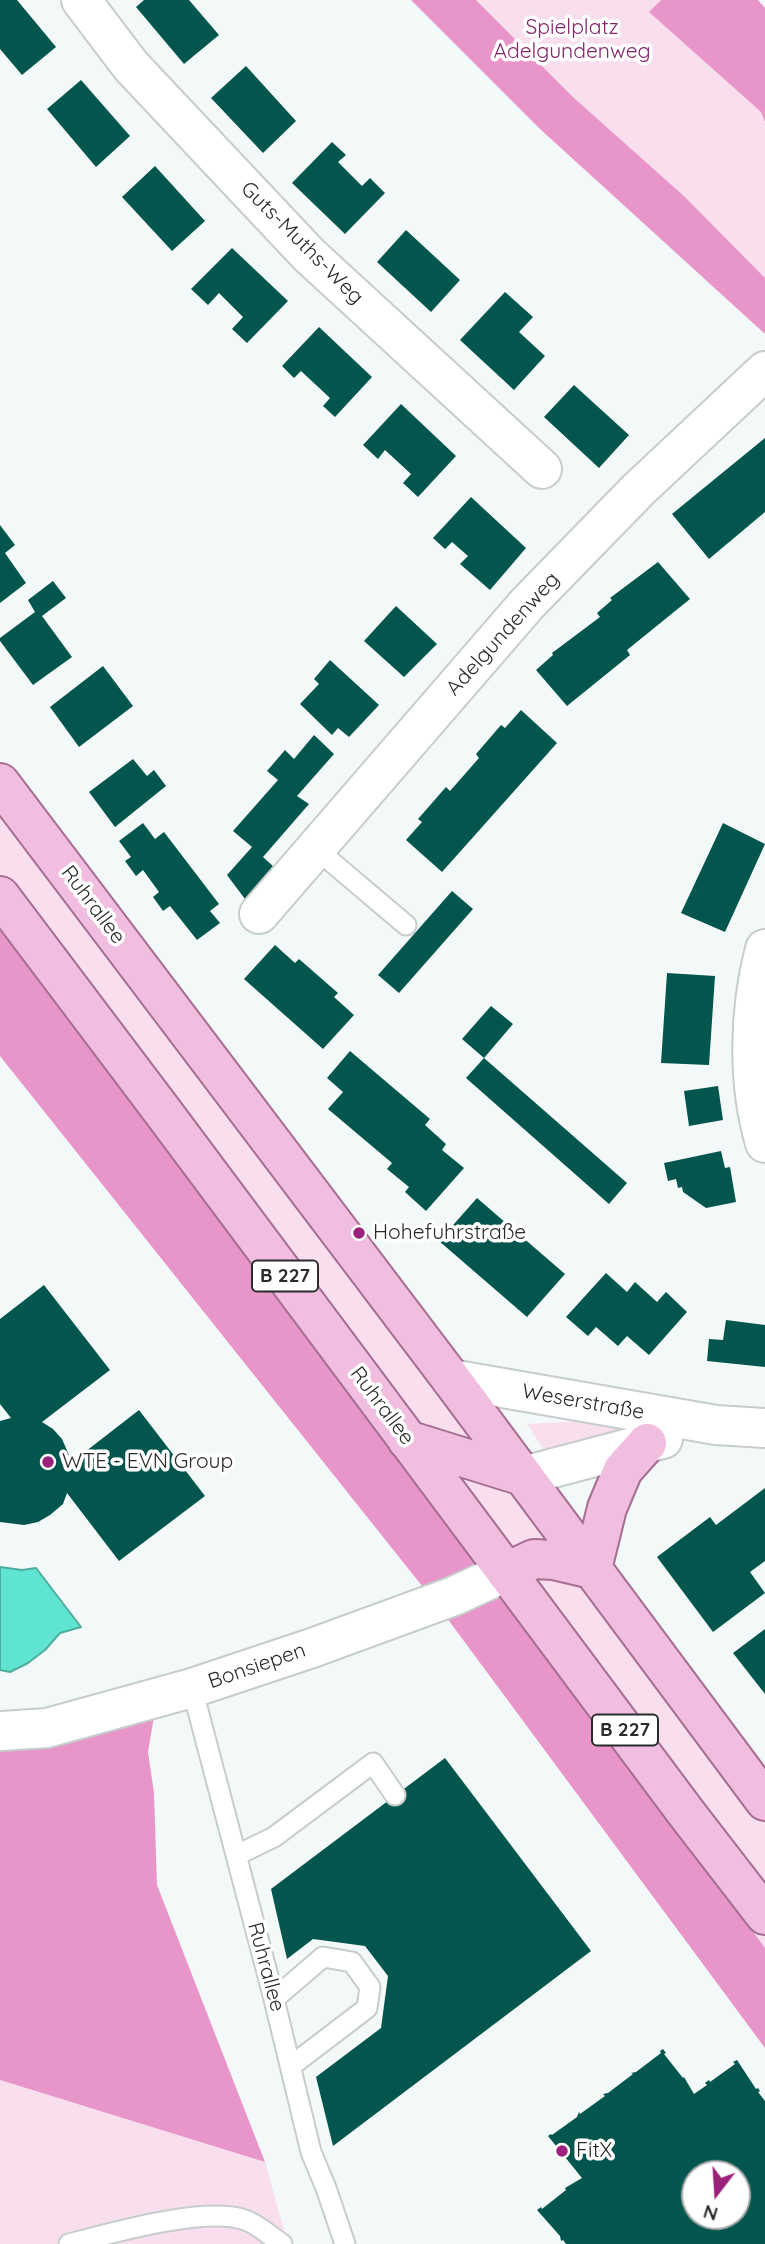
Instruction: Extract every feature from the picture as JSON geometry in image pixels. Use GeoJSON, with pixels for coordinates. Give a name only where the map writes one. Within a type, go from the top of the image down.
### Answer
{"type":"FeatureCollection","features":[{"type":"Feature","properties":{"kind":"main road","name":"Ruhrallee"},"geometry":{"type":"LineString","coordinates":[[0,783],[451,1379],[765,1801]]}},
{"type":"Feature","properties":{"kind":"main road","name":"Ruhrallee"},"geometry":{"type":"LineString","coordinates":[[0,897],[765,1914]]}},
{"type":"Feature","properties":{"kind":"main road"},"geometry":{"type":"LineString","coordinates":[[407,1440],[523,1476]]}},
{"type":"Feature","properties":{"kind":"main road"},"geometry":{"type":"LineString","coordinates":[[506,1572],[534,1559],[554,1560],[593,1569],[607,1508],[623,1470],[647,1443]]}},
{"type":"Feature","properties":{"kind":"street","name":"Guts-Muths-Weg"},"geometry":{"type":"LineString","coordinates":[[81,0],[131,66],[309,255],[542,469]]}},
{"type":"Feature","properties":{"kind":"street","name":"Adelgundenweg"},"geometry":{"type":"LineString","coordinates":[[259,914],[527,604],[638,489],[765,371]]}},
{"type":"Feature","properties":{"kind":"street"},"geometry":{"type":"LineString","coordinates":[[765,949],[755,1004],[753,1047],[754,1090],[765,1143]]}},
{"type":"Feature","properties":{"kind":"street","name":"Weserstraße"},"geometry":{"type":"LineString","coordinates":[[451,1379],[716,1425],[765,1428]]}},
{"type":"Feature","properties":{"kind":"street","name":"Weserstraße"},"geometry":{"type":"LineString","coordinates":[[523,1476],[716,1425]]}},
{"type":"Feature","properties":{"kind":"street","name":"Bonsiepen"},"geometry":{"type":"LineString","coordinates":[[0,1731],[47,1728],[192,1688],[454,1596],[506,1572]]}},
{"type":"Feature","properties":{"kind":"lane"},"geometry":{"type":"LineString","coordinates":[[315,848],[406,925]]}},
{"type":"Feature","properties":{"kind":"lane","name":"Ruhrallee"},"geometry":{"type":"LineString","coordinates":[[192,1688],[274,1998],[311,2152],[345,2244]]}},
{"type":"Feature","properties":{"kind":"lane"},"geometry":{"type":"LineString","coordinates":[[237,1855],[274,1837],[373,1763],[395,1795]]}},
{"type":"Feature","properties":{"kind":"lane"},"geometry":{"type":"LineString","coordinates":[[274,1998],[323,1957],[352,1962],[370,1987],[367,2008],[291,2066]]}},
{"type":"Feature","properties":{"kind":"lane"},"geometry":{"type":"LineString","coordinates":[[69,2244],[118,2231],[207,2216],[246,2220],[282,2244]]}},
{"type":"Feature","properties":{"kind":"green space","name":"Spielplatz Adelgundenweg"},"geometry":{"type":"Polygon","coordinates":[[[476,0],[661,0],[650,12],[761,112],[765,122],[765,278],[685,197],[573,97],[476,0]]]}},
{"type":"Feature","properties":{"kind":"green space"},"geometry":{"type":"Polygon","coordinates":[[[0,786],[765,1805],[765,1948],[0,919],[0,786]]]}},
{"type":"Feature","properties":{"kind":"green space"},"geometry":{"type":"Polygon","coordinates":[[[616,1419],[626,1427],[621,1435],[545,1452],[527,1424],[616,1419]]]}},
{"type":"Feature","properties":{"kind":"green space"},"geometry":{"type":"Polygon","coordinates":[[[0,2080],[265,2162],[288,2244],[0,2244],[0,2080]]]}},
{"type":"Feature","properties":{"kind":"shaded area"},"geometry":{"type":"Polygon","coordinates":[[[411,0],[476,0],[573,97],[685,197],[765,278],[765,334],[539,128],[411,0]]]}},
{"type":"Feature","properties":{"kind":"shaded area"},"geometry":{"type":"Polygon","coordinates":[[[661,0],[758,0],[765,8],[765,122],[761,112],[649,12],[661,0]]]}},
{"type":"Feature","properties":{"kind":"shaded area"},"geometry":{"type":"Polygon","coordinates":[[[0,919],[765,1948],[765,2048],[438,1606],[0,1056],[0,919]]]}},
{"type":"Feature","properties":{"kind":"shaded area"},"geometry":{"type":"Polygon","coordinates":[[[0,1567],[22,1570],[36,1568],[81,1627],[60,1633],[45,1650],[10,1672],[0,1670],[0,1567]]]}},
{"type":"Feature","properties":{"kind":"shaded area"},"geometry":{"type":"Polygon","coordinates":[[[157,1699],[148,1752],[154,1793],[157,1885],[265,2162],[0,2080],[0,1734],[157,1699]]]}},
{"type":"Feature","properties":{"kind":"building"},"geometry":{"type":"Polygon","coordinates":[[[0,0],[17,0],[56,47],[22,75],[0,49],[0,0]]]}},
{"type":"Feature","properties":{"kind":"building"},"geometry":{"type":"Polygon","coordinates":[[[144,0],[189,0],[219,35],[184,64],[136,7],[144,0]]]}},
{"type":"Feature","properties":{"kind":"building"},"geometry":{"type":"Polygon","coordinates":[[[246,66],[296,121],[263,153],[211,98],[246,66]]]}},
{"type":"Feature","properties":{"kind":"building"},"geometry":{"type":"Polygon","coordinates":[[[81,80],[130,136],[96,167],[47,109],[81,80]]]}},
{"type":"Feature","properties":{"kind":"building"},"geometry":{"type":"Polygon","coordinates":[[[332,142],[346,155],[338,162],[362,186],[370,178],[385,193],[345,234],[292,183],[332,142]]]}},
{"type":"Feature","properties":{"kind":"building"},"geometry":{"type":"Polygon","coordinates":[[[155,166],[205,221],[172,251],[122,197],[155,166]]]}},
{"type":"Feature","properties":{"kind":"building"},"geometry":{"type":"Polygon","coordinates":[[[406,230],[460,280],[431,312],[377,262],[406,230]]]}},
{"type":"Feature","properties":{"kind":"building"},"geometry":{"type":"Polygon","coordinates":[[[232,248],[288,301],[247,343],[232,329],[243,317],[219,293],[208,305],[191,289],[232,248]]]}},
{"type":"Feature","properties":{"kind":"building"},"geometry":{"type":"Polygon","coordinates":[[[505,292],[533,317],[519,332],[545,356],[514,390],[460,340],[505,292]]]}},
{"type":"Feature","properties":{"kind":"building"},"geometry":{"type":"Polygon","coordinates":[[[319,327],[372,377],[335,417],[323,406],[330,398],[301,371],[294,378],[282,366],[319,327]]]}},
{"type":"Feature","properties":{"kind":"building"},"geometry":{"type":"Polygon","coordinates":[[[574,385],[629,435],[599,468],[544,417],[574,385]]]}},
{"type":"Feature","properties":{"kind":"building"},"geometry":{"type":"Polygon","coordinates":[[[401,404],[456,456],[418,497],[403,483],[411,474],[385,450],[378,459],[363,445],[401,404]]]}},
{"type":"Feature","properties":{"kind":"building"},"geometry":{"type":"Polygon","coordinates":[[[765,438],[765,512],[709,559],[672,514],[765,438]]]}},
{"type":"Feature","properties":{"kind":"building"},"geometry":{"type":"Polygon","coordinates":[[[471,497],[526,548],[490,590],[460,564],[468,556],[452,542],[445,549],[433,538],[471,497]]]}},
{"type":"Feature","properties":{"kind":"building"},"geometry":{"type":"Polygon","coordinates":[[[0,525],[15,545],[5,553],[26,583],[0,603],[0,525]]]}},
{"type":"Feature","properties":{"kind":"building"},"geometry":{"type":"Polygon","coordinates":[[[658,562],[690,599],[627,650],[630,655],[567,706],[536,670],[552,653],[600,617],[597,613],[612,600],[610,598],[658,562]]]}},
{"type":"Feature","properties":{"kind":"building"},"geometry":{"type":"Polygon","coordinates":[[[53,581],[66,598],[42,616],[72,657],[33,685],[0,638],[35,612],[28,600],[53,581]]]}},
{"type":"Feature","properties":{"kind":"building"},"geometry":{"type":"Polygon","coordinates":[[[396,606],[437,644],[404,677],[364,641],[396,606]]]}},
{"type":"Feature","properties":{"kind":"building"},"geometry":{"type":"Polygon","coordinates":[[[330,660],[379,705],[349,737],[338,728],[332,735],[300,704],[319,684],[314,679],[330,660]]]}},
{"type":"Feature","properties":{"kind":"building"},"geometry":{"type":"Polygon","coordinates":[[[103,666],[133,706],[79,747],[50,707],[103,666]]]}},
{"type":"Feature","properties":{"kind":"building"},"geometry":{"type":"Polygon","coordinates":[[[521,710],[557,743],[442,872],[406,840],[422,822],[418,819],[446,787],[450,791],[479,758],[476,754],[501,725],[505,728],[521,710]]]}},
{"type":"Feature","properties":{"kind":"building"},"geometry":{"type":"Polygon","coordinates":[[[314,735],[334,754],[297,796],[309,804],[263,857],[274,867],[245,899],[227,875],[252,847],[233,831],[278,780],[267,771],[285,750],[294,759],[314,735]]]}},
{"type":"Feature","properties":{"kind":"building"},"geometry":{"type":"Polygon","coordinates":[[[133,759],[147,776],[154,770],[166,786],[115,827],[89,792],[133,759]]]}},
{"type":"Feature","properties":{"kind":"building"},"geometry":{"type":"Polygon","coordinates":[[[143,823],[155,839],[164,832],[219,904],[210,911],[220,923],[197,940],[170,906],[163,911],[153,897],[159,892],[143,870],[136,876],[125,861],[131,857],[119,841],[143,823]]]}},
{"type":"Feature","properties":{"kind":"building"},"geometry":{"type":"Polygon","coordinates":[[[723,823],[765,844],[725,932],[681,913],[723,823]]]}},
{"type":"Feature","properties":{"kind":"building"},"geometry":{"type":"Polygon","coordinates":[[[452,891],[473,909],[399,993],[378,975],[452,891]]]}},
{"type":"Feature","properties":{"kind":"building"},"geometry":{"type":"Polygon","coordinates":[[[275,945],[295,963],[299,959],[338,993],[334,997],[354,1015],[323,1049],[244,979],[275,945]]]}},
{"type":"Feature","properties":{"kind":"building"},"geometry":{"type":"Polygon","coordinates":[[[667,973],[715,976],[709,1065],[661,1063],[667,973]]]}},
{"type":"Feature","properties":{"kind":"building"},"geometry":{"type":"Polygon","coordinates":[[[491,1006],[513,1024],[484,1058],[462,1039],[491,1006]]]}},
{"type":"Feature","properties":{"kind":"building"},"geometry":{"type":"Polygon","coordinates":[[[350,1051],[430,1119],[425,1125],[446,1144],[442,1150],[464,1168],[426,1211],[405,1192],[409,1187],[387,1169],[392,1163],[328,1109],[343,1092],[327,1078],[350,1051]]]}},
{"type":"Feature","properties":{"kind":"building"},"geometry":{"type":"Polygon","coordinates":[[[484,1058],[627,1183],[609,1204],[466,1078],[484,1058]]]}},
{"type":"Feature","properties":{"kind":"building"},"geometry":{"type":"Polygon","coordinates":[[[718,1086],[723,1120],[689,1126],[684,1091],[718,1086]]]}},
{"type":"Feature","properties":{"kind":"building"},"geometry":{"type":"Polygon","coordinates":[[[721,1151],[725,1168],[730,1167],[736,1202],[706,1208],[683,1192],[682,1187],[678,1188],[676,1179],[668,1181],[664,1163],[721,1151]]]}},
{"type":"Feature","properties":{"kind":"building"},"geometry":{"type":"Polygon","coordinates":[[[477,1198],[565,1274],[527,1317],[439,1241],[477,1198]]]}},
{"type":"Feature","properties":{"kind":"building"},"geometry":{"type":"Polygon","coordinates":[[[606,1273],[627,1292],[635,1282],[657,1302],[666,1292],[687,1312],[649,1355],[627,1336],[618,1346],[596,1327],[588,1336],[566,1317],[606,1273]]]}},
{"type":"Feature","properties":{"kind":"building"},"geometry":{"type":"Polygon","coordinates":[[[44,1285],[110,1370],[42,1422],[62,1439],[72,1462],[139,1410],[205,1496],[119,1561],[67,1493],[63,1504],[38,1522],[24,1525],[0,1522],[0,1421],[11,1418],[0,1404],[0,1319],[44,1285]]]}},
{"type":"Feature","properties":{"kind":"building"},"geometry":{"type":"Polygon","coordinates":[[[726,1320],[765,1325],[765,1367],[707,1361],[709,1339],[723,1340],[726,1320]]]}},
{"type":"Feature","properties":{"kind":"building"},"geometry":{"type":"Polygon","coordinates":[[[765,1488],[765,1561],[750,1572],[765,1593],[713,1632],[657,1557],[710,1517],[716,1525],[765,1488]]]}},
{"type":"Feature","properties":{"kind":"building"},"geometry":{"type":"Polygon","coordinates":[[[765,1629],[765,1694],[733,1653],[765,1629]]]}},
{"type":"Feature","properties":{"kind":"building"},"geometry":{"type":"Polygon","coordinates":[[[445,1758],[591,1951],[333,2146],[316,2077],[381,2028],[388,1976],[365,1946],[313,1939],[287,1959],[271,1889],[445,1758]]]}},
{"type":"Feature","properties":{"kind":"building"},"geometry":{"type":"Polygon","coordinates":[[[663,2049],[694,2094],[737,2060],[760,2091],[758,2092],[765,2101],[765,2244],[566,2244],[537,2210],[582,2178],[548,2136],[663,2049]]]}},
{"type":"Feature","properties":{"kind":"place","name":"Hohefuhrstraße"},"geometry":{"type":"Point","coordinates":[359,1233]}},
{"type":"Feature","properties":{"kind":"place","name":"WTE - EVN Group"},"geometry":{"type":"Point","coordinates":[48,1462]}},
{"type":"Feature","properties":{"kind":"place","name":"FitX"},"geometry":{"type":"Point","coordinates":[562,2151]}}]}
